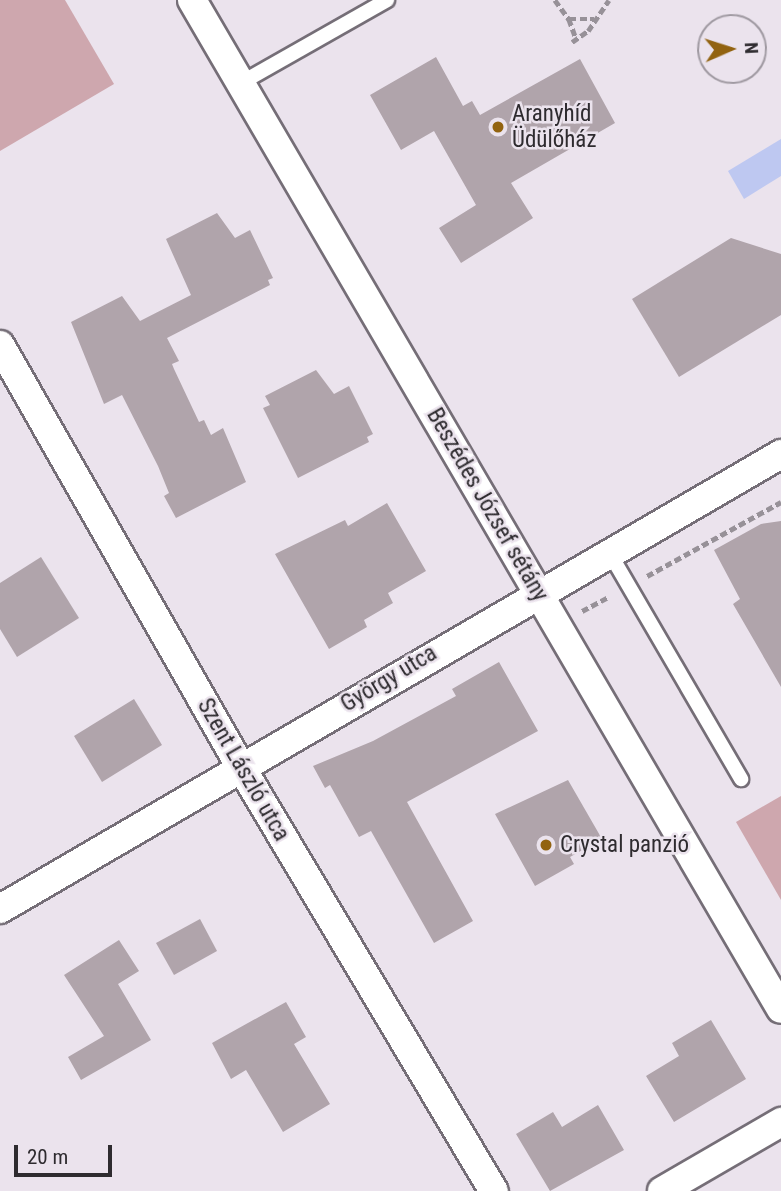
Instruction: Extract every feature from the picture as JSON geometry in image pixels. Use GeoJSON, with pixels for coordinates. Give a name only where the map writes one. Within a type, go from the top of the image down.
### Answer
{"type":"FeatureCollection","features":[{"type":"Feature","properties":{"kind":"street","name":"Beszédes József sétány"},"geometry":{"type":"LineString","coordinates":[[192,0],[781,1009]]}},
{"type":"Feature","properties":{"kind":"street","name":"Szent László utca"},"geometry":{"type":"LineString","coordinates":[[0,345],[241,767],[494,1191]]}},
{"type":"Feature","properties":{"kind":"street","name":"György utca"},"geometry":{"type":"LineString","coordinates":[[0,909],[538,592],[781,454]]}},
{"type":"Feature","properties":{"kind":"street"},"geometry":{"type":"LineString","coordinates":[[662,1191],[781,1122]]}},
{"type":"Feature","properties":{"kind":"lane"},"geometry":{"type":"LineString","coordinates":[[241,83],[387,0]]}},
{"type":"Feature","properties":{"kind":"lane"},"geometry":{"type":"LineString","coordinates":[[609,552],[741,779]]}},
{"type":"Feature","properties":{"kind":"path"},"geometry":{"type":"LineString","coordinates":[[555,0],[569,19],[576,38]]}},
{"type":"Feature","properties":{"kind":"path"},"geometry":{"type":"LineString","coordinates":[[572,43],[588,31],[609,0]]}},
{"type":"Feature","properties":{"kind":"path"},"geometry":{"type":"LineString","coordinates":[[569,19],[594,19]]}},
{"type":"Feature","properties":{"kind":"path"},"geometry":{"type":"LineString","coordinates":[[557,625],[781,502]]}},
{"type":"Feature","properties":{"kind":"shaded area"},"geometry":{"type":"Polygon","coordinates":[[[0,0],[65,0],[114,84],[0,151],[0,0]]]}},
{"type":"Feature","properties":{"kind":"shaded area"},"geometry":{"type":"Polygon","coordinates":[[[781,796],[781,900],[736,822],[781,796]]]}},
{"type":"Feature","properties":{"kind":"water"},"geometry":{"type":"Polygon","coordinates":[[[781,139],[781,176],[744,199],[728,171],[781,139]]]}},
{"type":"Feature","properties":{"kind":"building","name":"Aranyhíd Üdülőház"},"geometry":{"type":"Polygon","coordinates":[[[436,57],[463,106],[472,101],[480,115],[580,59],[615,123],[511,183],[533,218],[461,263],[439,228],[476,205],[434,131],[401,150],[370,95],[436,57]]]}},
{"type":"Feature","properties":{"kind":"building"},"geometry":{"type":"Polygon","coordinates":[[[217,213],[235,238],[250,230],[273,278],[268,280],[270,285],[167,338],[179,361],[172,364],[199,422],[204,420],[211,435],[223,428],[246,482],[176,518],[164,496],[169,493],[158,466],[122,395],[104,404],[71,322],[122,296],[140,321],[191,295],[166,239],[217,213]]]}},
{"type":"Feature","properties":{"kind":"building"},"geometry":{"type":"Polygon","coordinates":[[[731,238],[781,254],[781,315],[679,377],[632,299],[731,238]]]}},
{"type":"Feature","properties":{"kind":"building"},"geometry":{"type":"Polygon","coordinates":[[[316,370],[334,394],[349,386],[373,434],[367,437],[369,442],[298,478],[263,408],[270,405],[265,396],[316,370]]]}},
{"type":"Feature","properties":{"kind":"building"},"geometry":{"type":"Polygon","coordinates":[[[387,503],[426,571],[388,593],[393,603],[364,620],[367,627],[329,649],[275,554],[345,520],[348,526],[387,503]]]}},
{"type":"Feature","properties":{"kind":"building"},"geometry":{"type":"Polygon","coordinates":[[[781,521],[781,687],[733,604],[740,599],[714,550],[761,524],[781,521]]]}},
{"type":"Feature","properties":{"kind":"building"},"geometry":{"type":"Polygon","coordinates":[[[41,557],[79,618],[17,657],[0,629],[0,583],[41,557]]]}},
{"type":"Feature","properties":{"kind":"building"},"geometry":{"type":"Polygon","coordinates":[[[499,662],[538,731],[407,802],[473,921],[434,943],[371,831],[359,837],[330,785],[325,788],[313,766],[373,741],[456,696],[452,689],[499,662]]]}},
{"type":"Feature","properties":{"kind":"building"},"geometry":{"type":"Polygon","coordinates":[[[134,699],[162,745],[102,782],[74,736],[134,699]]]}},
{"type":"Feature","properties":{"kind":"building"},"geometry":{"type":"Polygon","coordinates":[[[568,780],[602,839],[570,857],[574,864],[535,886],[495,814],[568,780]]]}},
{"type":"Feature","properties":{"kind":"building"},"geometry":{"type":"Polygon","coordinates":[[[200,919],[217,951],[174,975],[156,943],[200,919]]]}},
{"type":"Feature","properties":{"kind":"building"},"geometry":{"type":"Polygon","coordinates":[[[119,940],[139,971],[118,984],[151,1040],[81,1080],[68,1057],[104,1036],[64,975],[119,940]]]}},
{"type":"Feature","properties":{"kind":"building"},"geometry":{"type":"Polygon","coordinates":[[[286,1002],[306,1037],[294,1044],[330,1104],[283,1132],[246,1070],[231,1079],[212,1043],[286,1002]]]}},
{"type":"Feature","properties":{"kind":"building"},"geometry":{"type":"Polygon","coordinates":[[[711,1020],[746,1079],[674,1122],[646,1076],[679,1056],[672,1043],[711,1020]]]}},
{"type":"Feature","properties":{"kind":"building"},"geometry":{"type":"Polygon","coordinates":[[[598,1105],[624,1150],[550,1191],[516,1134],[553,1112],[562,1127],[598,1105]]]}},
{"type":"Feature","properties":{"kind":"place","name":"Aranyhíd Üdülőház"},"geometry":{"type":"Point","coordinates":[498,127]}},
{"type":"Feature","properties":{"kind":"place","name":"Crystal panzió"},"geometry":{"type":"Point","coordinates":[546,845]}}]}
